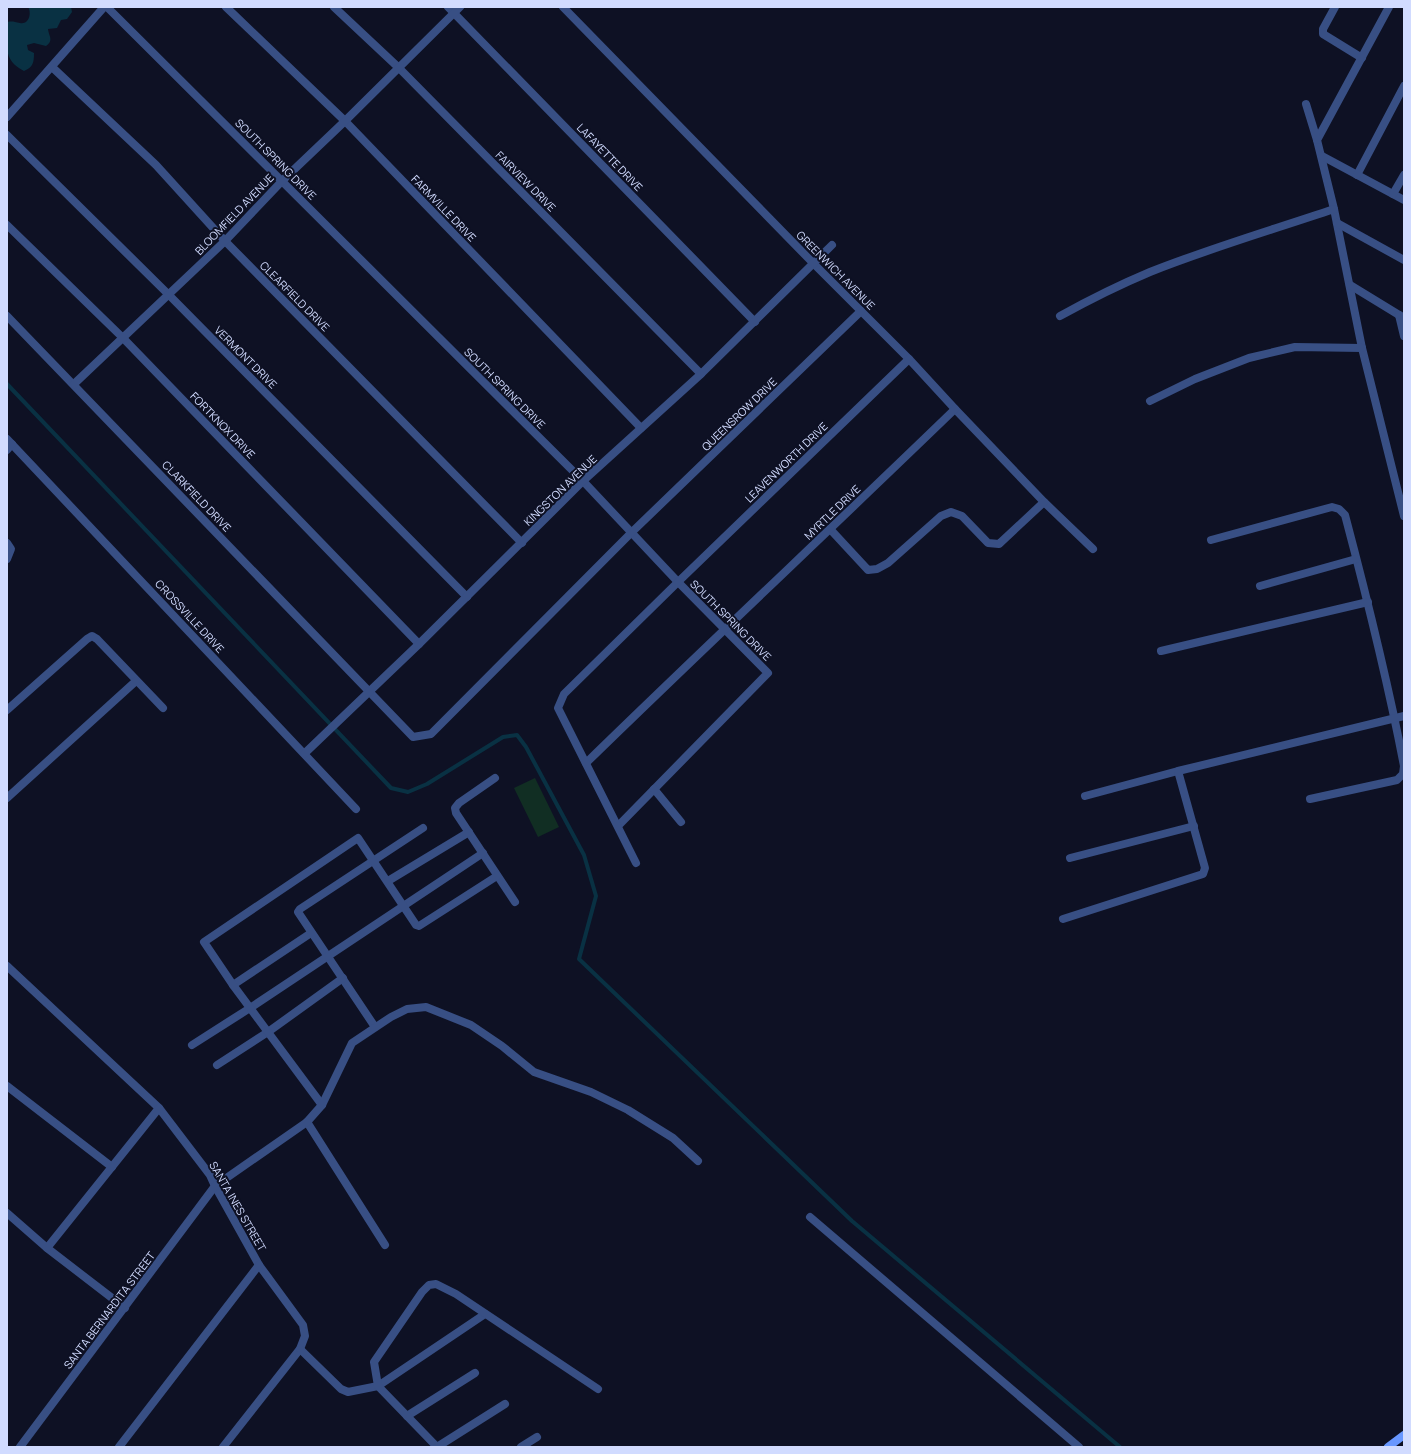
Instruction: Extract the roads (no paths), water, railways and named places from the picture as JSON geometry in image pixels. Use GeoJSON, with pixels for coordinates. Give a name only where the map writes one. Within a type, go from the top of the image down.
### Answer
{"type":"FeatureCollection","features":[{"type":"Feature","properties":{"kind":"street"},"geometry":{"type":"LineString","coordinates":[[7,117],[104,7]]}},
{"type":"Feature","properties":{"kind":"street","name":"SOUTH SPRING DRIVE"},"geometry":{"type":"LineString","coordinates":[[107,7],[583,481],[723,629],[768,673],[618,826]]}},
{"type":"Feature","properties":{"kind":"street","name":"FARMVILLE DRIVE"},"geometry":{"type":"LineString","coordinates":[[226,7],[345,122],[641,428]]}},
{"type":"Feature","properties":{"kind":"street","name":"FAIRVIEW DRIVE"},"geometry":{"type":"LineString","coordinates":[[334,7],[399,68],[701,374]]}},
{"type":"Feature","properties":{"kind":"street","name":"LAFAYETTE DRIVE"},"geometry":{"type":"LineString","coordinates":[[448,7],[457,10],[755,322]]}},
{"type":"Feature","properties":{"kind":"street","name":"GREENWICH AVENUE"},"geometry":{"type":"LineString","coordinates":[[563,7],[909,359],[1044,502],[1093,549]]}},
{"type":"Feature","properties":{"kind":"street"},"geometry":{"type":"LineString","coordinates":[[1335,7],[1323,29],[1323,34],[1362,58]]}},
{"type":"Feature","properties":{"kind":"street"},"geometry":{"type":"LineString","coordinates":[[1316,140],[1389,7]]}},
{"type":"Feature","properties":{"kind":"street","name":"BLOOMFIELD AVENUE"},"geometry":{"type":"LineString","coordinates":[[74,384],[225,241],[282,181],[345,122],[457,10]]}},
{"type":"Feature","properties":{"kind":"street","name":"CLEARFIELD DRIVE"},"geometry":{"type":"LineString","coordinates":[[52,67],[156,165],[225,241],[522,542]]}},
{"type":"Feature","properties":{"kind":"street"},"geometry":{"type":"LineString","coordinates":[[1357,175],[1404,86]]}},
{"type":"Feature","properties":{"kind":"street"},"geometry":{"type":"LineString","coordinates":[[1306,104],[1322,156],[1362,348],[1404,516]]}},
{"type":"Feature","properties":{"kind":"street","name":"VERMONT DRIVE"},"geometry":{"type":"LineString","coordinates":[[7,135],[169,295],[467,597]]}},
{"type":"Feature","properties":{"kind":"street"},"geometry":{"type":"LineString","coordinates":[[1322,156],[1404,200]]}},
{"type":"Feature","properties":{"kind":"street"},"geometry":{"type":"LineString","coordinates":[[1393,194],[1404,175]]}},
{"type":"Feature","properties":{"kind":"street"},"geometry":{"type":"LineString","coordinates":[[1060,316],[1101,294],[1149,272],[1201,253],[1334,209]]}},
{"type":"Feature","properties":{"kind":"street"},"geometry":{"type":"LineString","coordinates":[[1337,223],[1404,260]]}},
{"type":"Feature","properties":{"kind":"street","name":"FORTKNOX DRIVE"},"geometry":{"type":"LineString","coordinates":[[7,225],[123,338],[419,644]]}},
{"type":"Feature","properties":{"kind":"street","name":"KINGSTON AVENUE"},"geometry":{"type":"LineString","coordinates":[[306,753],[467,597],[583,481],[701,374],[832,245]]}},
{"type":"Feature","properties":{"kind":"street"},"geometry":{"type":"LineString","coordinates":[[1350,285],[1401,317],[1404,336]]}},
{"type":"Feature","properties":{"kind":"street","name":"QUEENSROW DRIVE"},"geometry":{"type":"LineString","coordinates":[[370,692],[413,737],[431,734],[632,532],[861,311]]}},
{"type":"Feature","properties":{"kind":"street","name":"CLARKFIELD DRIVE"},"geometry":{"type":"LineString","coordinates":[[7,316],[370,692]]}},
{"type":"Feature","properties":{"kind":"street"},"geometry":{"type":"LineString","coordinates":[[1150,400],[1195,379],[1249,358],[1295,347],[1362,348]]}},
{"type":"Feature","properties":{"kind":"street","name":"LEAVENWORTH DRIVE"},"geometry":{"type":"LineString","coordinates":[[586,763],[558,708],[564,694],[909,359]]}},
{"type":"Feature","properties":{"kind":"street","name":"MYRTLE DRIVE"},"geometry":{"type":"LineString","coordinates":[[586,763],[723,629],[955,409]]}},
{"type":"Feature","properties":{"kind":"street","name":"CROSSVILLE DRIVE"},"geometry":{"type":"LineString","coordinates":[[9,444],[306,753],[356,809]]}},
{"type":"Feature","properties":{"kind":"street"},"geometry":{"type":"LineString","coordinates":[[830,529],[868,570],[877,569],[888,563],[941,516],[951,512],[962,516],[988,543],[999,544],[1044,502]]}},
{"type":"Feature","properties":{"kind":"street"},"geometry":{"type":"LineString","coordinates":[[1211,540],[1332,507],[1339,509],[1345,515],[1368,602],[1395,719],[1404,766],[1403,774],[1397,780],[1310,799]]}},
{"type":"Feature","properties":{"kind":"street"},"geometry":{"type":"LineString","coordinates":[[7,543],[11,549],[7,559]]}},
{"type":"Feature","properties":{"kind":"street"},"geometry":{"type":"LineString","coordinates":[[1260,586],[1356,559]]}},
{"type":"Feature","properties":{"kind":"street"},"geometry":{"type":"LineString","coordinates":[[1161,652],[1368,602]]}},
{"type":"Feature","properties":{"kind":"street"},"geometry":{"type":"LineString","coordinates":[[7,710],[92,636],[97,639],[164,708]]}},
{"type":"Feature","properties":{"kind":"street"},"geometry":{"type":"LineString","coordinates":[[7,798],[136,680]]}},
{"type":"Feature","properties":{"kind":"street"},"geometry":{"type":"LineString","coordinates":[[1085,796],[1178,771],[1404,716]]}},
{"type":"Feature","properties":{"kind":"street"},"geometry":{"type":"LineString","coordinates":[[586,763],[636,863]]}},
{"type":"Feature","properties":{"kind":"street"},"geometry":{"type":"LineString","coordinates":[[1063,919],[1203,874],[1205,868],[1178,771]]}},
{"type":"Feature","properties":{"kind":"street"},"geometry":{"type":"LineString","coordinates":[[496,778],[459,803],[455,808],[456,813],[514,902]]}},
{"type":"Feature","properties":{"kind":"street"},"geometry":{"type":"LineString","coordinates":[[654,789],[681,822]]}},
{"type":"Feature","properties":{"kind":"street"},"geometry":{"type":"LineString","coordinates":[[1070,858],[1194,826]]}},
{"type":"Feature","properties":{"kind":"street"},"geometry":{"type":"LineString","coordinates":[[375,1027],[299,915],[300,909],[423,828]]}},
{"type":"Feature","properties":{"kind":"street"},"geometry":{"type":"LineString","coordinates":[[388,881],[469,832]]}},
{"type":"Feature","properties":{"kind":"street"},"geometry":{"type":"LineString","coordinates":[[322,1105],[233,985],[204,942],[358,838],[416,925],[422,925],[497,876]]}},
{"type":"Feature","properties":{"kind":"street"},"geometry":{"type":"LineString","coordinates":[[192,1045],[483,853]]}},
{"type":"Feature","properties":{"kind":"street"},"geometry":{"type":"LineString","coordinates":[[233,985],[311,933]]}},
{"type":"Feature","properties":{"kind":"street","name":"SANTA INES STREET"},"geometry":{"type":"LineString","coordinates":[[7,966],[160,1108],[210,1175],[214,1186],[259,1265],[303,1325],[305,1336],[300,1349],[223,1447]]}},
{"type":"Feature","properties":{"kind":"street"},"geometry":{"type":"LineString","coordinates":[[217,1065],[268,1032],[343,978]]}},
{"type":"Feature","properties":{"kind":"street","name":"SANTA BERNARDITA STREET"},"geometry":{"type":"LineString","coordinates":[[20,1447],[125,1308],[214,1186],[307,1122],[322,1105],[352,1043],[391,1017],[408,1009],[426,1007],[471,1025],[502,1046],[534,1072],[591,1092],[628,1110],[673,1138],[698,1161]]}},
{"type":"Feature","properties":{"kind":"street"},"geometry":{"type":"LineString","coordinates":[[7,1086],[112,1167]]}},
{"type":"Feature","properties":{"kind":"street"},"geometry":{"type":"LineString","coordinates":[[46,1248],[160,1108]]}},
{"type":"Feature","properties":{"kind":"street"},"geometry":{"type":"LineString","coordinates":[[307,1122],[385,1245]]}},
{"type":"Feature","properties":{"kind":"street"},"geometry":{"type":"LineString","coordinates":[[7,1213],[46,1248],[125,1308]]}},
{"type":"Feature","properties":{"kind":"street"},"geometry":{"type":"LineString","coordinates":[[810,1217],[1079,1447]]}},
{"type":"Feature","properties":{"kind":"street"},"geometry":{"type":"LineString","coordinates":[[119,1447],[259,1265]]}},
{"type":"Feature","properties":{"kind":"street"},"geometry":{"type":"LineString","coordinates":[[505,1404],[437,1447],[378,1386],[374,1362],[422,1292],[429,1285],[436,1284],[449,1290],[598,1390]]}},
{"type":"Feature","properties":{"kind":"street"},"geometry":{"type":"LineString","coordinates":[[300,1349],[341,1389],[348,1392],[378,1386],[485,1314]]}},
{"type":"Feature","properties":{"kind":"street"},"geometry":{"type":"LineString","coordinates":[[407,1416],[475,1374]]}},
{"type":"Feature","properties":{"kind":"street"},"geometry":{"type":"LineString","coordinates":[[1388,1447],[1404,1435]]}},
{"type":"Feature","properties":{"kind":"street"},"geometry":{"type":"LineString","coordinates":[[521,1447],[537,1437]]}},
{"type":"Feature","properties":{"kind":"water"},"geometry":{"type":"Polygon","coordinates":[[[28,7],[71,7],[72,12],[67,19],[61,20],[57,28],[48,29],[50,42],[46,46],[34,43],[27,45],[28,50],[34,53],[34,59],[31,66],[24,71],[12,62],[9,56],[7,50],[7,22],[26,22],[30,15],[28,7]]]}},
{"type":"Feature","properties":{"kind":"waterway"},"geometry":{"type":"LineString","coordinates":[[7,384],[391,788],[408,792],[427,784],[503,737],[517,735],[526,747],[584,855],[596,896],[579,959],[852,1221],[1120,1447]]}}]}
